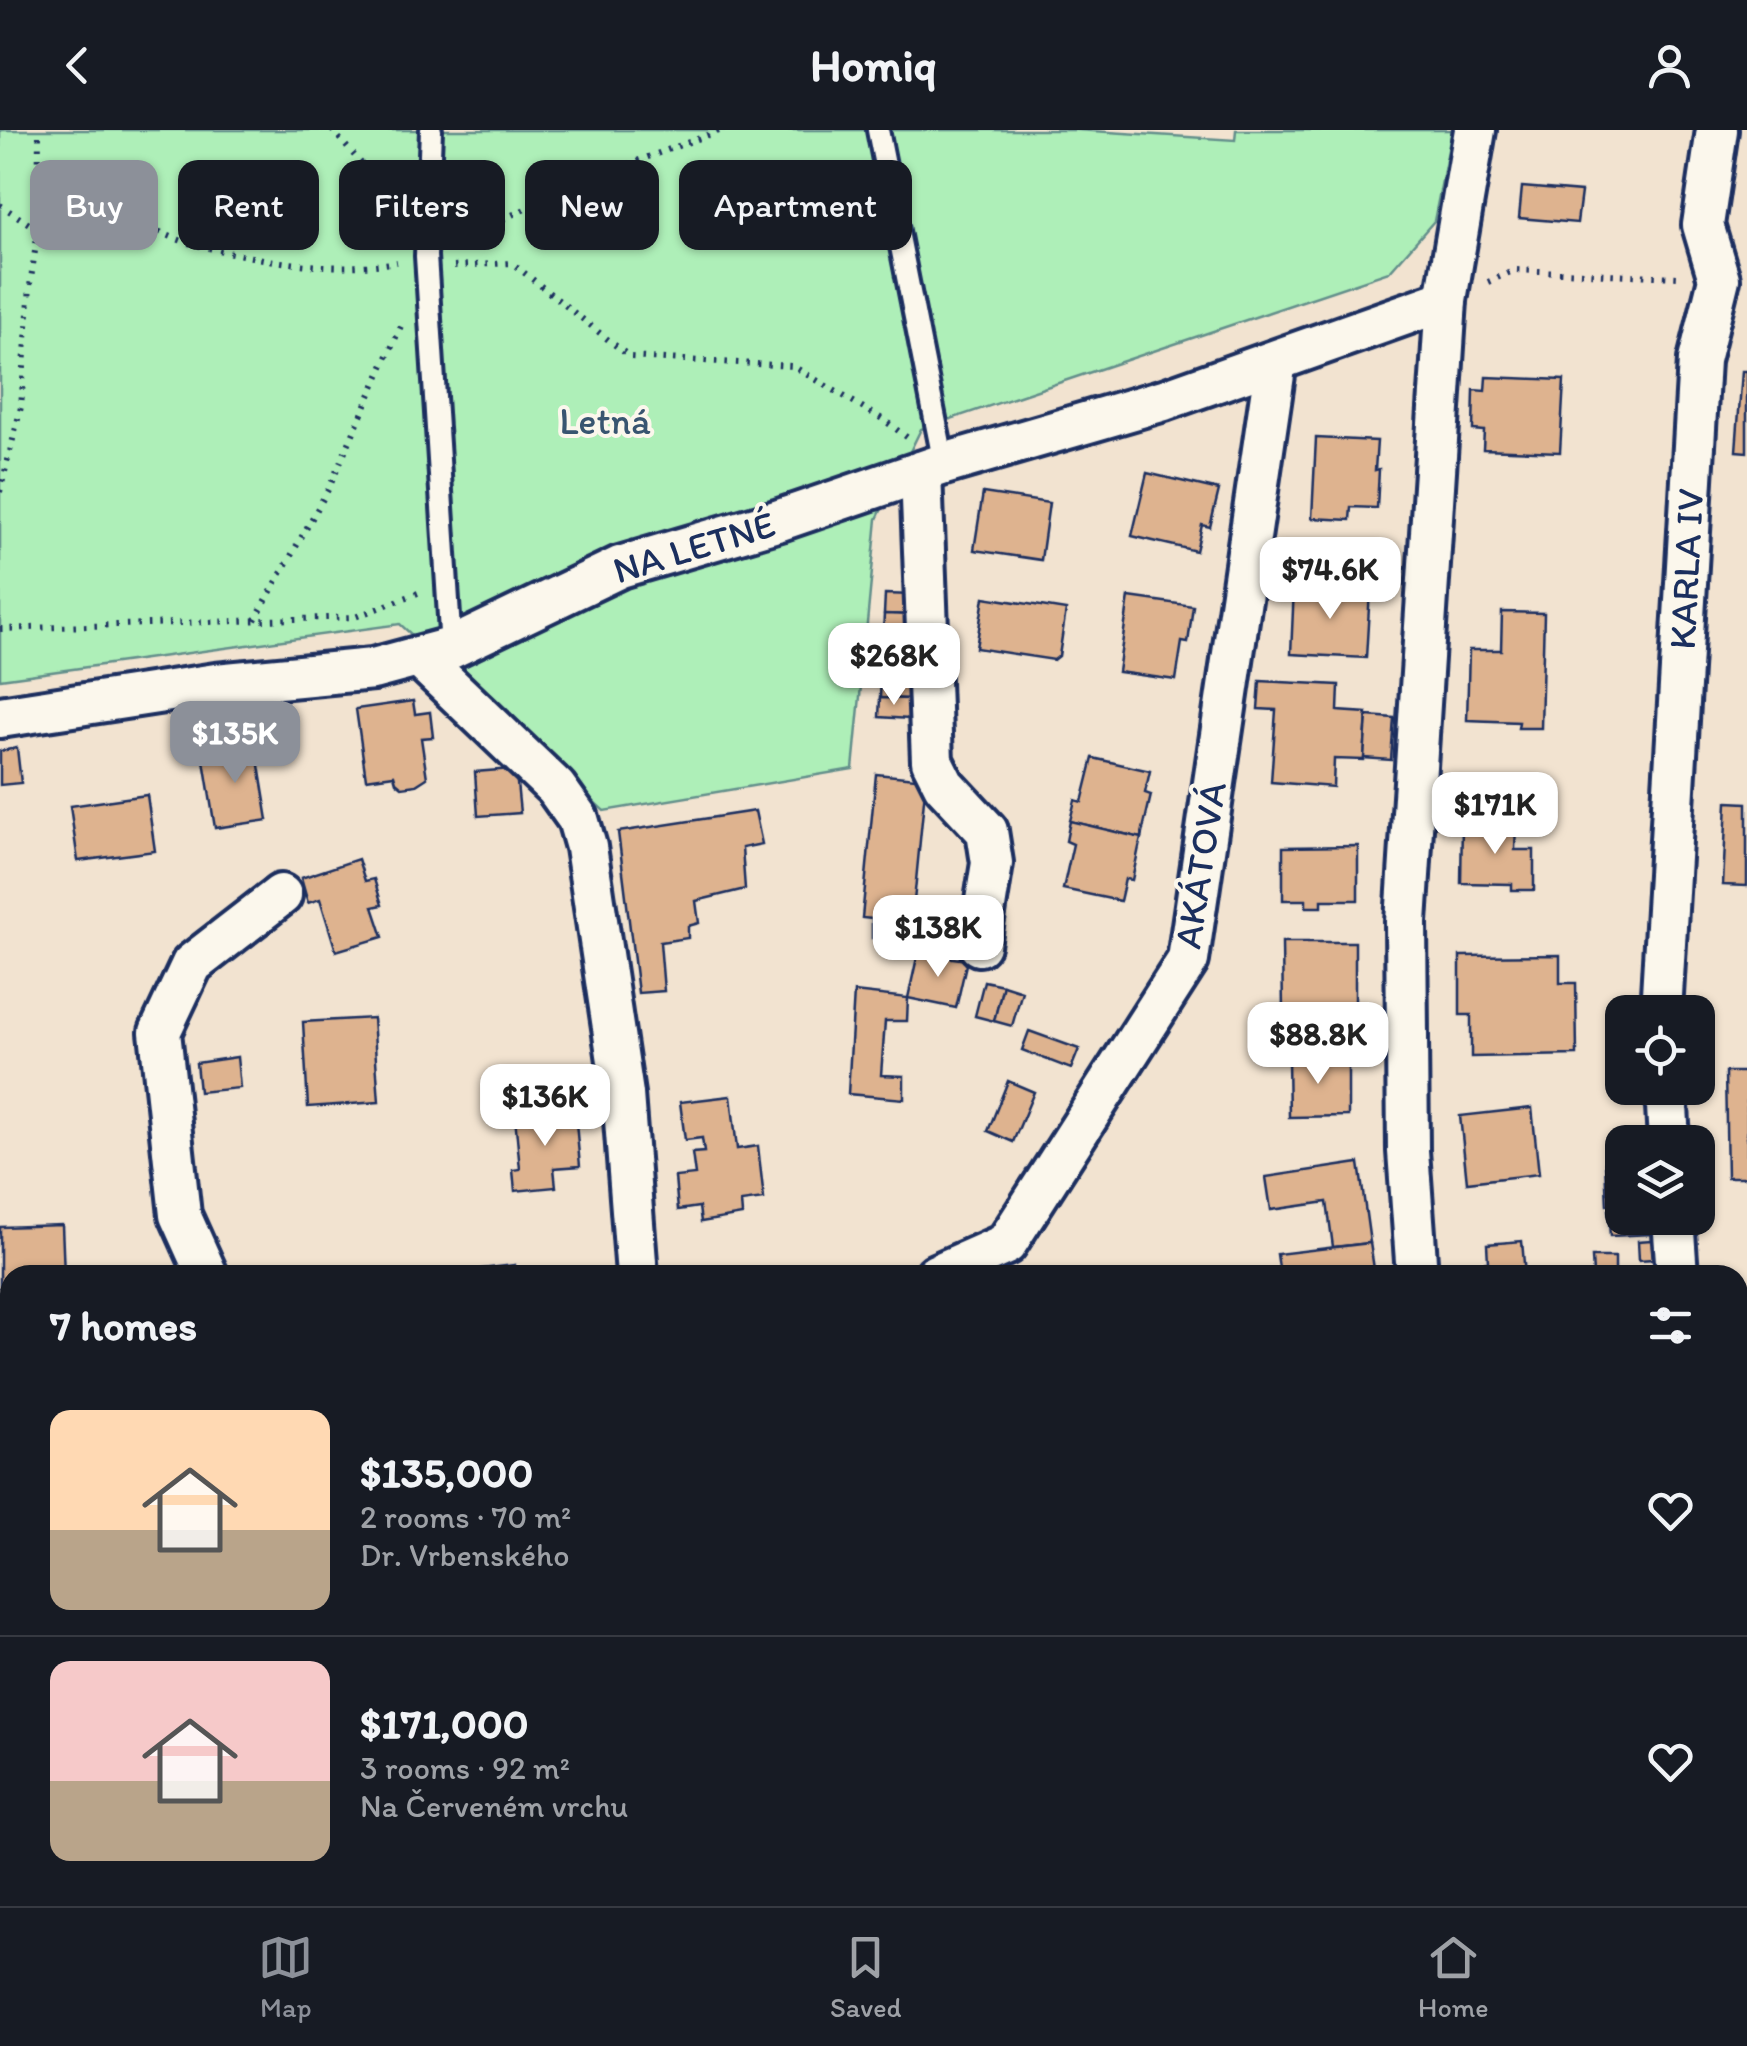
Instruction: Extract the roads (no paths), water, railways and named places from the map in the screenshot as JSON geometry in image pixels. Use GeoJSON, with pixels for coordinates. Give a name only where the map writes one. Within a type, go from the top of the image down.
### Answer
{"type":"FeatureCollection","features":[{"type":"Feature","properties":{"kind":"street"},"geometry":{"type":"LineString","coordinates":[[1416,1265],[1408,1150],[1406,922],[1446,300],[1476,130]]}},
{"type":"Feature","properties":{"kind":"street"},"geometry":{"type":"LineString","coordinates":[[1717,130],[1703,225],[1733,285]]}},
{"type":"Feature","properties":{"kind":"street","name":"KARLA IV"},"geometry":{"type":"LineString","coordinates":[[1662,995],[1699,360],[1733,285]]}},
{"type":"Feature","properties":{"kind":"street","name":"NA LETNÉ"},"geometry":{"type":"LineString","coordinates":[[0,717],[216,684],[374,669],[435,653],[620,567],[1164,400],[1446,300]]}},
{"type":"Feature","properties":{"kind":"street","name":"AKÁTOVÁ"},"geometry":{"type":"LineString","coordinates":[[959,1265],[1006,1244],[1188,960],[1276,361]]}},
{"type":"Feature","properties":{"kind":"street"},"geometry":{"type":"LineString","coordinates":[[933,468],[932,761],[944,785],[988,831],[992,863],[980,945]]}},
{"type":"Feature","properties":{"kind":"street"},"geometry":{"type":"LineString","coordinates":[[435,653],[556,788],[578,819],[586,847],[624,1094],[636,1265]]}},
{"type":"Feature","properties":{"kind":"street"},"geometry":{"type":"LineString","coordinates":[[202,1265],[180,1215],[160,1032],[192,964],[281,895]]}},
{"type":"Feature","properties":{"kind":"street"},"geometry":{"type":"LineString","coordinates":[[1674,1235],[1675,1265]]}},
{"type":"Feature","properties":{"kind":"lane"},"geometry":{"type":"LineString","coordinates":[[431,130],[426,254],[447,582],[435,653]]}},
{"type":"Feature","properties":{"kind":"lane"},"geometry":{"type":"LineString","coordinates":[[878,130],[933,468]]}},
{"type":"Feature","properties":{"kind":"park label","name":"Letná"},"geometry":{"type":"Point","coordinates":[605,421]}}]}
